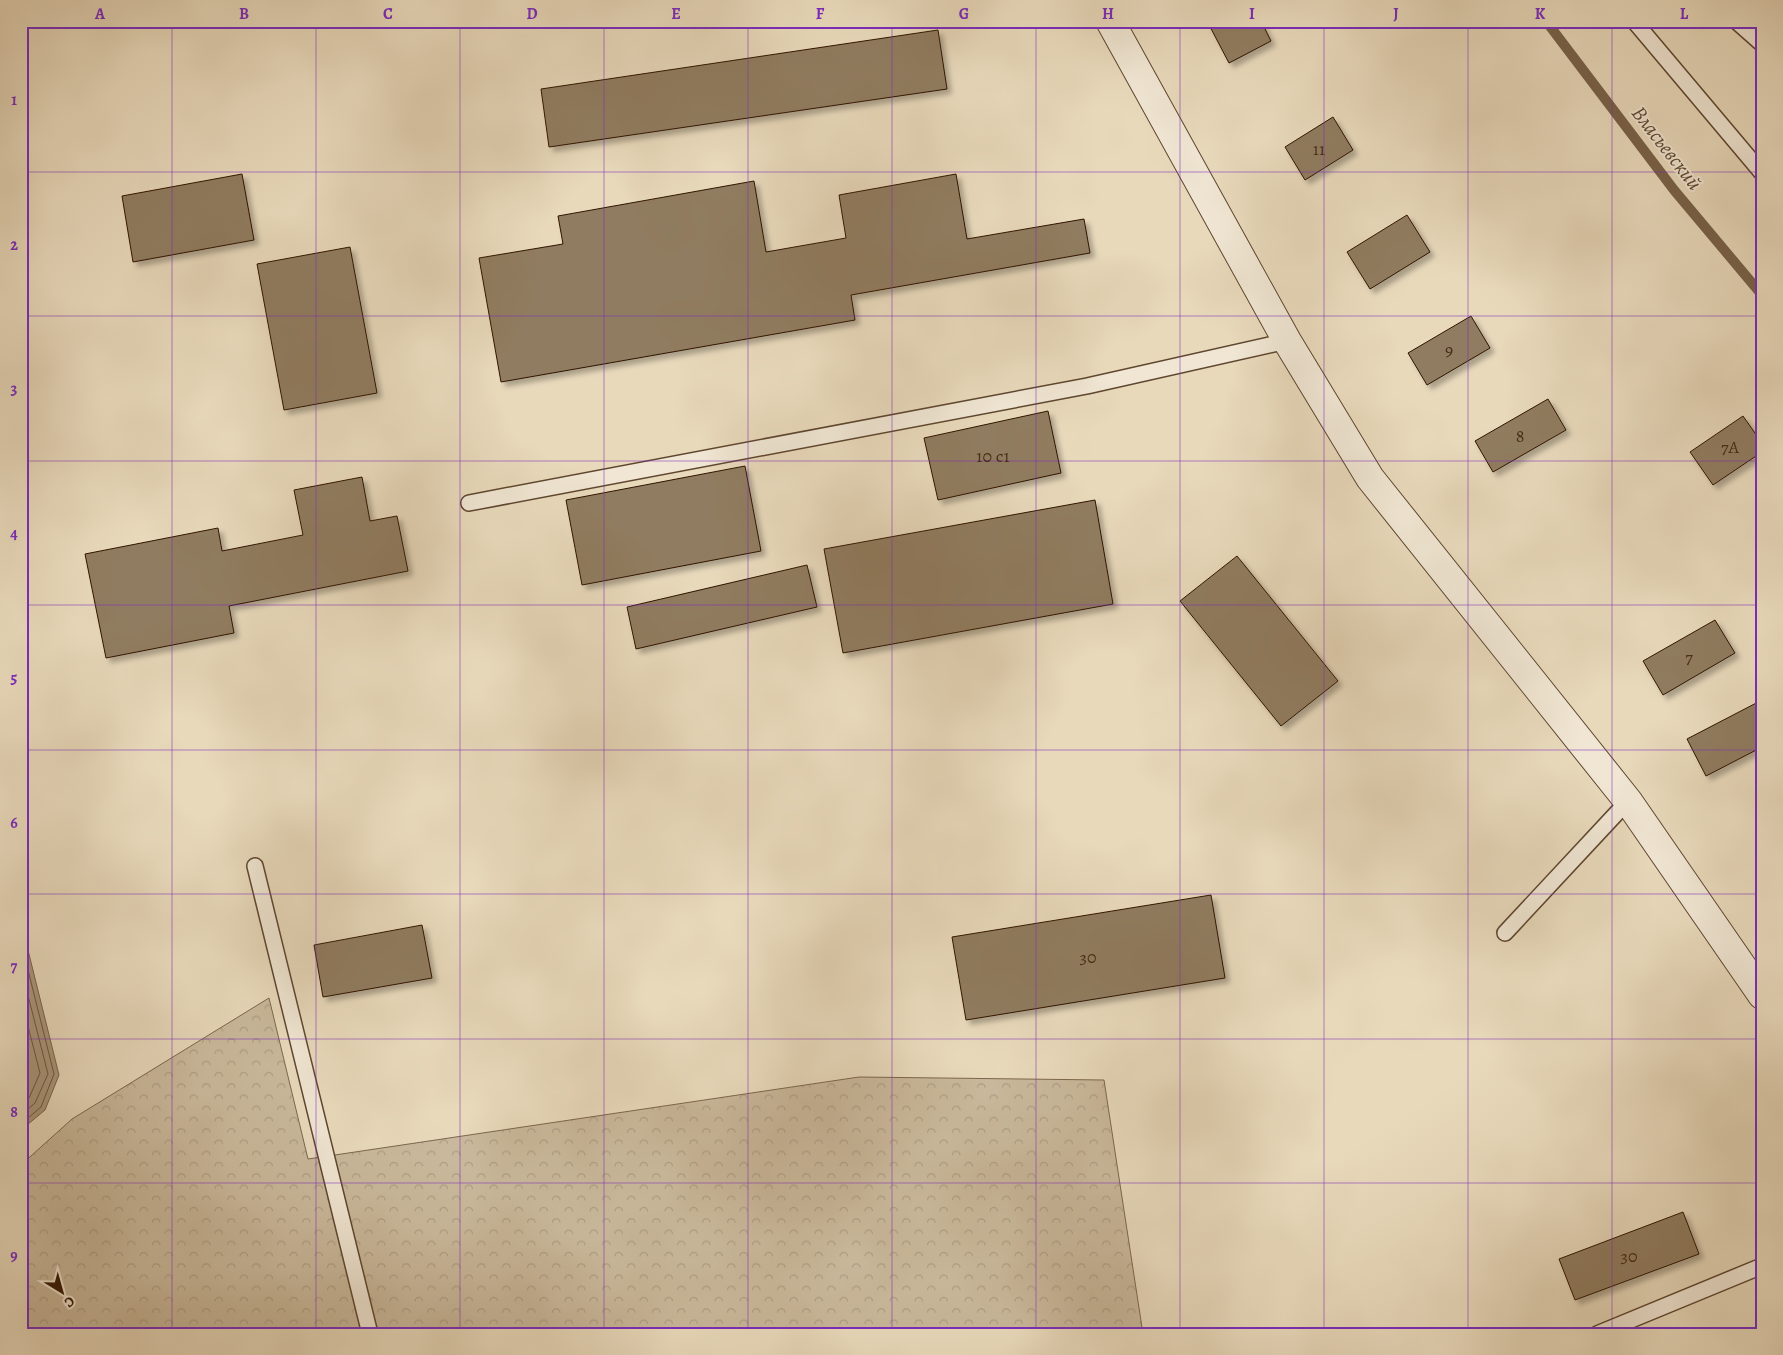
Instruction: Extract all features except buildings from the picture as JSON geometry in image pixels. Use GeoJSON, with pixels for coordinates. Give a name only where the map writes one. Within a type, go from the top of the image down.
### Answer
{"type":"FeatureCollection","features":[{"type":"Feature","properties":{"kind":"street"},"geometry":{"type":"LineString","coordinates":[[1110,21],[1287,340],[1370,478],[1628,801],[1762,995]]}},
{"type":"Feature","properties":{"kind":"lane"},"geometry":{"type":"LineString","coordinates":[[1634,21],[1762,174]]}},
{"type":"Feature","properties":{"kind":"lane"},"geometry":{"type":"LineString","coordinates":[[1736,21],[1762,44]]}},
{"type":"Feature","properties":{"kind":"lane"},"geometry":{"type":"LineString","coordinates":[[469,503],[1087,386],[1287,340]]}},
{"type":"Feature","properties":{"kind":"lane"},"geometry":{"type":"LineString","coordinates":[[1506,933],[1628,801]]}},
{"type":"Feature","properties":{"kind":"lane"},"geometry":{"type":"LineString","coordinates":[[255,866],[370,1334]]}},
{"type":"Feature","properties":{"kind":"lane"},"geometry":{"type":"LineString","coordinates":[[1597,1334],[1762,1266]]}},
{"type":"Feature","properties":{"kind":"green space"},"geometry":{"type":"Polygon","coordinates":[[[269,998],[308,1159],[859,1077],[1104,1080],[1143,1334],[21,1334],[21,1165],[72,1119],[269,998]]]}},
{"type":"Feature","properties":{"kind":"water"},"geometry":{"type":"Polygon","coordinates":[[[21,922],[59,1075],[45,1110],[21,1130],[21,922]]]}},
{"type":"Feature","properties":{"kind":"waterway","name":"Власьевский"},"geometry":{"type":"LineString","coordinates":[[1546,21],[1674,190],[1762,295]]}}]}
